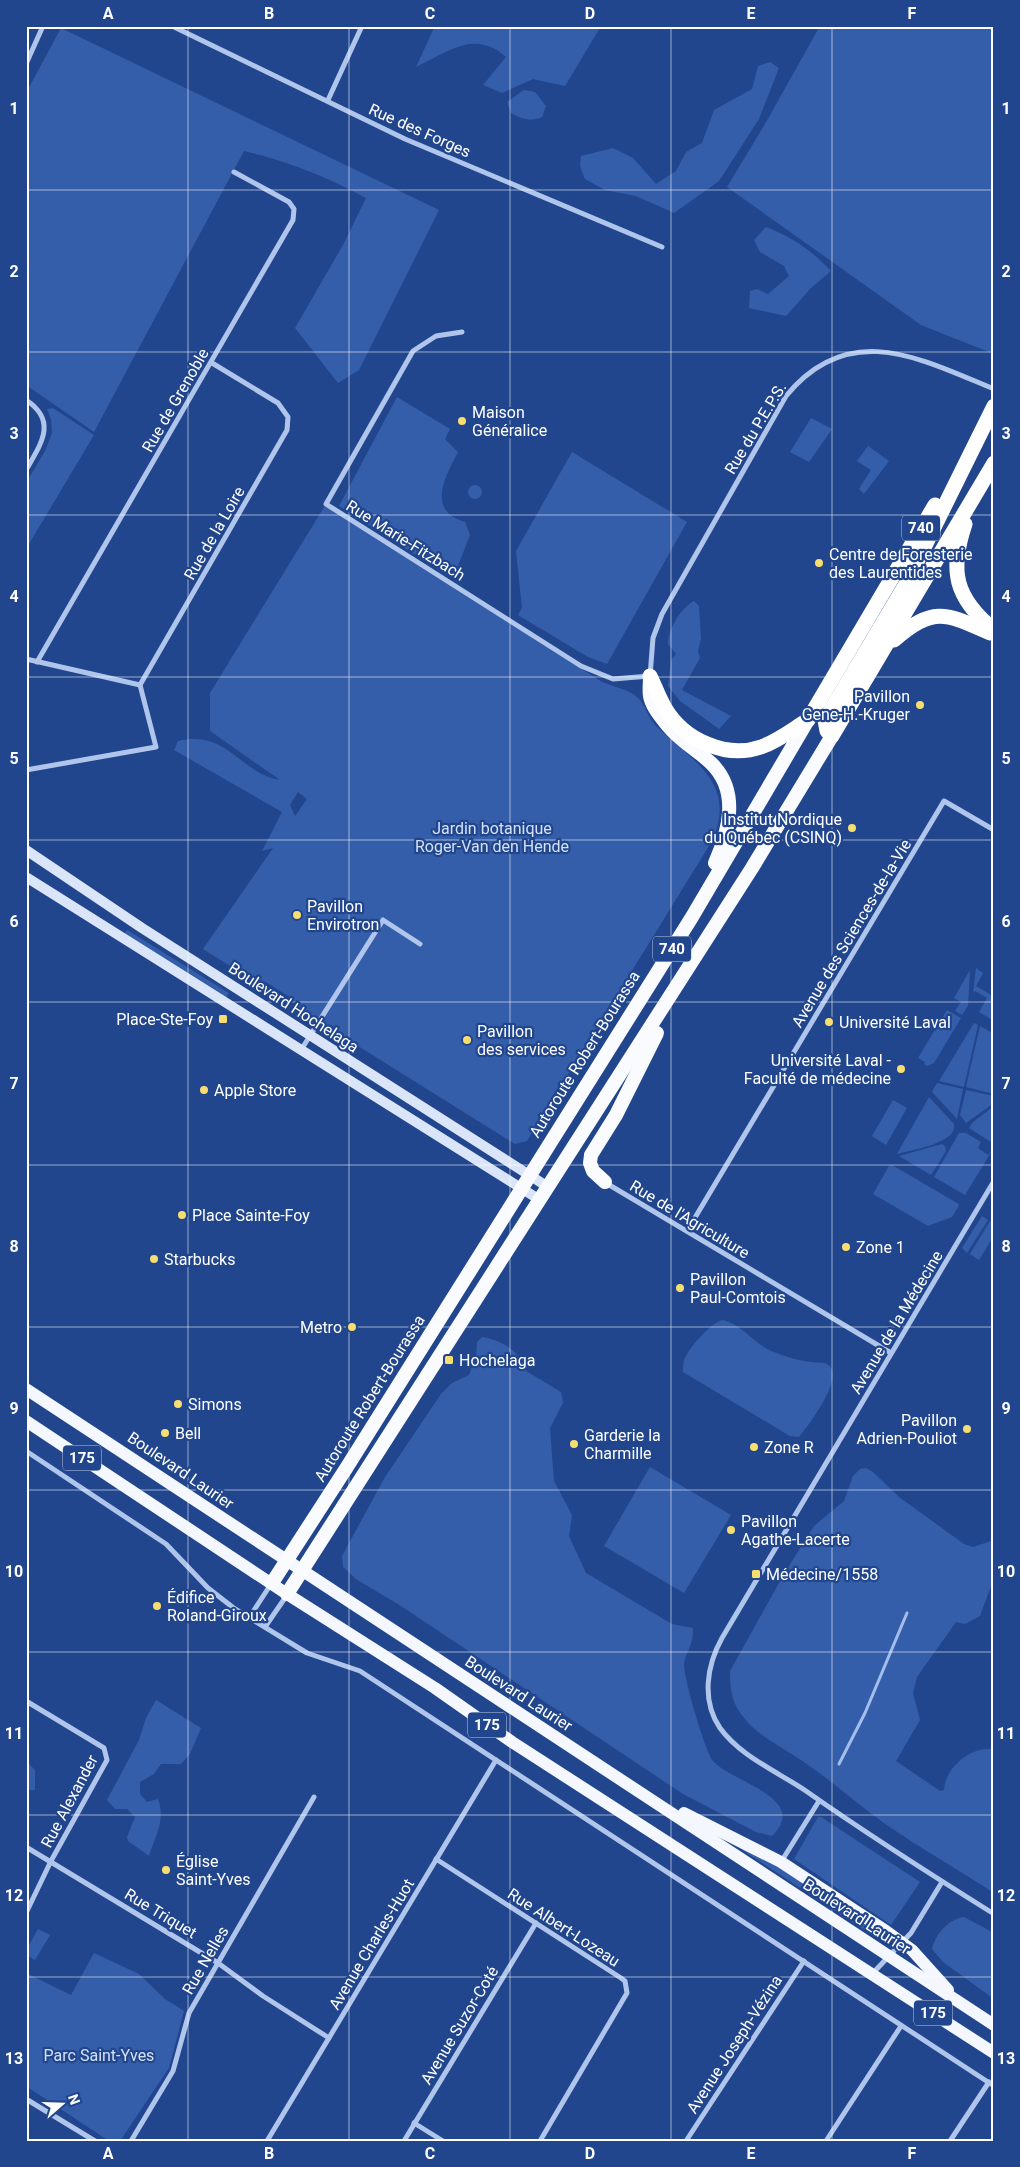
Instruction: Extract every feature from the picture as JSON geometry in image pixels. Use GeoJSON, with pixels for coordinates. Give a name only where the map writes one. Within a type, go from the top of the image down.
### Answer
{"type":"FeatureCollection","features":[{"type":"Feature","properties":{"kind":"highway"},"geometry":{"type":"LineString","coordinates":[[832,736],[825,726],[825,720],[906,584],[994,406]]}},
{"type":"Feature","properties":{"kind":"highway","name":"Autoroute Robert-Bourassa"},"geometry":{"type":"LineString","coordinates":[[272,1583],[348,1467],[520,1188],[692,917],[923,524],[994,410]]}},
{"type":"Feature","properties":{"kind":"highway","name":"740"},"geometry":{"type":"LineString","coordinates":[[540,1200],[719,920],[884,650],[994,462]]}},
{"type":"Feature","properties":{"kind":"highway"},"geometry":{"type":"LineString","coordinates":[[983,481],[962,532],[956,565],[959,586],[966,601],[976,614],[994,630]]}},
{"type":"Feature","properties":{"kind":"highway"},"geometry":{"type":"LineString","coordinates":[[884,650],[916,623],[935,616],[959,619],[994,635]]}},
{"type":"Feature","properties":{"kind":"highway"},"geometry":{"type":"LineString","coordinates":[[650,676],[664,708],[684,730],[703,742],[725,750],[739,751],[762,747],[808,720]]}},
{"type":"Feature","properties":{"kind":"highway"},"geometry":{"type":"LineString","coordinates":[[650,676],[650,696],[656,711],[672,731],[712,764],[727,789],[729,800],[729,825],[724,843],[692,917]]}},
{"type":"Feature","properties":{"kind":"highway"},"geometry":{"type":"LineString","coordinates":[[605,1182],[593,1171],[590,1163],[591,1155],[616,1115],[642,1061],[685,986],[719,920]]}},
{"type":"Feature","properties":{"kind":"highway"},"geometry":{"type":"LineString","coordinates":[[287,1594],[304,1571],[540,1200]]}},
{"type":"Feature","properties":{"kind":"main road","name":"Boulevard Hochelaga"},"geometry":{"type":"LineString","coordinates":[[26,850],[142,928],[548,1187]]}},
{"type":"Feature","properties":{"kind":"main road","name":"Boulevard Hochelaga"},"geometry":{"type":"LineString","coordinates":[[26,877],[540,1200]]}},
{"type":"Feature","properties":{"kind":"main road","name":"Boulevard Laurier"},"geometry":{"type":"LineString","coordinates":[[26,1390],[994,2025]]}},
{"type":"Feature","properties":{"kind":"main road","name":"175"},"geometry":{"type":"LineString","coordinates":[[26,1421],[287,1594],[435,1688],[512,1742],[994,2053]]}},
{"type":"Feature","properties":{"kind":"main road"},"geometry":{"type":"LineString","coordinates":[[646,1795],[781,1862],[903,1942],[965,2006]]}},
{"type":"Feature","properties":{"kind":"street"},"geometry":{"type":"LineString","coordinates":[[26,64],[44,26]]}},
{"type":"Feature","properties":{"kind":"street","name":"Rue des Forges"},"geometry":{"type":"LineString","coordinates":[[172,26],[405,138],[662,247]]}},
{"type":"Feature","properties":{"kind":"street"},"geometry":{"type":"LineString","coordinates":[[328,100],[362,26]]}},
{"type":"Feature","properties":{"kind":"street","name":"Rue de Grenoble"},"geometry":{"type":"LineString","coordinates":[[37,662],[212,363],[293,220],[294,209],[289,202],[234,172]]}},
{"type":"Feature","properties":{"kind":"street","name":"Rue Marie-Fitzbach"},"geometry":{"type":"LineString","coordinates":[[462,332],[436,336],[413,351],[326,504],[581,666],[613,679],[650,676]]}},
{"type":"Feature","properties":{"kind":"street","name":"Rue du P.E.P.S."},"geometry":{"type":"LineString","coordinates":[[650,676],[653,638],[662,614],[786,396],[800,381],[816,369],[840,358],[867,351],[882,351],[906,354],[994,389]]}},
{"type":"Feature","properties":{"kind":"street","name":"Rue de la Loire"},"geometry":{"type":"LineString","coordinates":[[140,685],[287,430],[288,418],[278,403],[212,363]]}},
{"type":"Feature","properties":{"kind":"street"},"geometry":{"type":"LineString","coordinates":[[26,400],[40,412],[44,421],[45,432],[40,447],[26,470]]}},
{"type":"Feature","properties":{"kind":"street"},"geometry":{"type":"LineString","coordinates":[[26,659],[140,685],[156,747],[26,770]]}},
{"type":"Feature","properties":{"kind":"street","name":"Avenue des Sciences-de-la-Vie"},"geometry":{"type":"LineString","coordinates":[[687,1231],[944,802],[994,830]]}},
{"type":"Feature","properties":{"kind":"street"},"geometry":{"type":"LineString","coordinates":[[300,1050],[383,920],[420,944]]}},
{"type":"Feature","properties":{"kind":"street","name":"Avenue de la Médecine"},"geometry":{"type":"LineString","coordinates":[[994,1181],[722,1638],[710,1667],[709,1698],[715,1719],[726,1735],[741,1749],[942,1882],[994,1914]]}},
{"type":"Feature","properties":{"kind":"street","name":"Rue de l'Agriculture"},"geometry":{"type":"LineString","coordinates":[[605,1182],[891,1353]]}},
{"type":"Feature","properties":{"kind":"street"},"geometry":{"type":"LineString","coordinates":[[26,1451],[166,1544],[208,1588],[249,1618],[307,1653],[360,1671],[991,2084],[950,2141]]}},
{"type":"Feature","properties":{"kind":"street"},"geometry":{"type":"LineString","coordinates":[[249,1618],[272,1583]]}},
{"type":"Feature","properties":{"kind":"street"},"geometry":{"type":"LineString","coordinates":[[264,1627],[287,1594]]}},
{"type":"Feature","properties":{"kind":"street","name":"Rue Alexander"},"geometry":{"type":"LineString","coordinates":[[26,1702],[104,1748],[107,1754],[107,1760],[51,1861],[26,1913]]}},
{"type":"Feature","properties":{"kind":"street","name":"Avenue Charles-Huot"},"geometry":{"type":"LineString","coordinates":[[267,2141],[496,1760]]}},
{"type":"Feature","properties":{"kind":"street","name":"Rue Nelles"},"geometry":{"type":"LineString","coordinates":[[131,2141],[173,2071],[189,2012],[314,1797]]}},
{"type":"Feature","properties":{"kind":"street"},"geometry":{"type":"LineString","coordinates":[[781,1862],[819,1801]]}},
{"type":"Feature","properties":{"kind":"street","name":"Rue Triquet"},"geometry":{"type":"LineString","coordinates":[[26,1847],[218,1962],[263,1996],[329,2038]]}},
{"type":"Feature","properties":{"kind":"street","name":"Rue Albert-Lozeau"},"geometry":{"type":"LineString","coordinates":[[436,1859],[621,1978],[627,1987],[627,1993],[540,2141]]}},
{"type":"Feature","properties":{"kind":"street"},"geometry":{"type":"LineString","coordinates":[[872,1974],[915,1928],[942,1882]]}},
{"type":"Feature","properties":{"kind":"street","name":"Avenue Suzor-Coté"},"geometry":{"type":"LineString","coordinates":[[404,2141],[536,1923]]}},
{"type":"Feature","properties":{"kind":"street","name":"Avenue Joseph-Vézina"},"geometry":{"type":"LineString","coordinates":[[686,2141],[804,1960]]}},
{"type":"Feature","properties":{"kind":"street"},"geometry":{"type":"LineString","coordinates":[[826,2141],[900,2026]]}},
{"type":"Feature","properties":{"kind":"street"},"geometry":{"type":"LineString","coordinates":[[26,2099],[96,2141]]}},
{"type":"Feature","properties":{"kind":"street"},"geometry":{"type":"LineString","coordinates":[[414,2123],[443,2141]]}},
{"type":"Feature","properties":{"kind":"green space"},"geometry":{"type":"Polygon","coordinates":[[[435,26],[601,26],[565,86],[533,79],[502,93],[483,85],[506,57],[495,49],[483,45],[461,46],[416,67],[435,26]]]}},
{"type":"Feature","properties":{"kind":"green space"},"geometry":{"type":"Polygon","coordinates":[[[820,26],[994,26],[994,354],[921,325],[727,187],[820,26]]]}},
{"type":"Feature","properties":{"kind":"green space"},"geometry":{"type":"Polygon","coordinates":[[[61,28],[439,210],[359,370],[338,383],[295,328],[343,245],[366,198],[306,170],[244,151],[94,432],[26,385],[26,93],[61,28]]]}},
{"type":"Feature","properties":{"kind":"green space"},"geometry":{"type":"Polygon","coordinates":[[[770,62],[779,68],[759,119],[719,181],[674,213],[636,196],[605,190],[585,179],[580,166],[581,156],[613,148],[633,158],[656,184],[676,171],[686,152],[702,143],[714,110],[752,89],[758,66],[770,62]]]}},
{"type":"Feature","properties":{"kind":"green space"},"geometry":{"type":"Polygon","coordinates":[[[524,90],[535,92],[546,106],[542,117],[526,119],[511,113],[507,102],[524,90]]]}},
{"type":"Feature","properties":{"kind":"green space"},"geometry":{"type":"Polygon","coordinates":[[[766,227],[802,245],[831,271],[811,288],[786,316],[749,308],[750,291],[757,289],[768,294],[789,276],[784,266],[760,252],[754,240],[766,227]]]}},
{"type":"Feature","properties":{"kind":"green space"},"geometry":{"type":"Polygon","coordinates":[[[397,397],[450,429],[445,439],[458,452],[444,482],[442,501],[445,509],[453,517],[465,522],[470,535],[456,571],[449,576],[339,506],[397,397]]]}},
{"type":"Feature","properties":{"kind":"green space"},"geometry":{"type":"Polygon","coordinates":[[[53,408],[94,435],[26,549],[26,483],[45,451],[52,433],[51,419],[47,409],[53,408]]]}},
{"type":"Feature","properties":{"kind":"green space"},"geometry":{"type":"Polygon","coordinates":[[[811,418],[832,429],[809,462],[790,452],[811,418]]]}},
{"type":"Feature","properties":{"kind":"green space"},"geometry":{"type":"Polygon","coordinates":[[[868,446],[889,461],[864,494],[859,489],[871,470],[857,461],[868,446]]]}},
{"type":"Feature","properties":{"kind":"green space"},"geometry":{"type":"Polygon","coordinates":[[[572,452],[687,522],[607,664],[588,657],[518,615],[522,608],[516,551],[572,452]]]}},
{"type":"Feature","properties":{"kind":"green space"},"geometry":{"type":"Polygon","coordinates":[[[475,485],[480,487],[482,492],[480,497],[475,499],[470,497],[468,492],[470,487],[475,485]]]}},
{"type":"Feature","properties":{"kind":"green space","name":"Jardin botanique Roger-Van den Hende"},"geometry":{"type":"Polygon","coordinates":[[[326,504],[602,682],[634,695],[643,704],[653,723],[707,774],[715,788],[719,803],[719,821],[712,841],[527,1141],[515,1144],[299,1009],[291,998],[266,982],[251,979],[203,949],[273,848],[262,851],[282,812],[174,750],[178,741],[195,739],[209,741],[222,746],[254,770],[280,780],[210,731],[210,693],[326,504]],[[298,792],[290,805],[295,816],[307,799],[298,792]]]}},
{"type":"Feature","properties":{"kind":"green space"},"geometry":{"type":"Polygon","coordinates":[[[694,601],[699,606],[701,639],[698,651],[700,658],[682,690],[731,716],[719,729],[680,701],[668,686],[671,660],[676,654],[668,644],[670,632],[680,614],[694,601]]]}},
{"type":"Feature","properties":{"kind":"green space"},"geometry":{"type":"Polygon","coordinates":[[[127,930],[229,993],[226,998],[124,935],[127,930]]]}},
{"type":"Feature","properties":{"kind":"green space"},"geometry":{"type":"Polygon","coordinates":[[[976,968],[983,973],[976,986],[994,997],[994,1021],[979,1012],[987,998],[975,991],[973,993],[976,968]]]}},
{"type":"Feature","properties":{"kind":"green space"},"geometry":{"type":"Polygon","coordinates":[[[970,970],[968,1006],[962,1015],[955,1011],[961,1002],[954,998],[970,970]]]}},
{"type":"Feature","properties":{"kind":"green space"},"geometry":{"type":"Polygon","coordinates":[[[947,1010],[961,1018],[934,1063],[927,1066],[924,1064],[925,1062],[918,1058],[947,1010]]]}},
{"type":"Feature","properties":{"kind":"green space"},"geometry":{"type":"Polygon","coordinates":[[[974,1023],[978,1025],[964,1087],[939,1081],[974,1023]]]}},
{"type":"Feature","properties":{"kind":"green space"},"geometry":{"type":"Polygon","coordinates":[[[980,1026],[994,1034],[994,1094],[966,1087],[980,1026]]]}},
{"type":"Feature","properties":{"kind":"green space"},"geometry":{"type":"Polygon","coordinates":[[[937,1083],[963,1089],[957,1119],[932,1092],[937,1083]]]}},
{"type":"Feature","properties":{"kind":"green space"},"geometry":{"type":"Polygon","coordinates":[[[966,1090],[994,1096],[994,1103],[966,1123],[960,1115],[966,1090]]]}},
{"type":"Feature","properties":{"kind":"green space"},"geometry":{"type":"Polygon","coordinates":[[[929,1097],[954,1124],[953,1131],[949,1136],[932,1145],[897,1154],[929,1097]]]}},
{"type":"Feature","properties":{"kind":"green space"},"geometry":{"type":"Polygon","coordinates":[[[893,1100],[907,1108],[886,1145],[872,1136],[893,1100]]]}},
{"type":"Feature","properties":{"kind":"green space"},"geometry":{"type":"Polygon","coordinates":[[[994,1106],[994,1144],[969,1128],[973,1122],[994,1106]]]}},
{"type":"Feature","properties":{"kind":"green space"},"geometry":{"type":"Polygon","coordinates":[[[959,1133],[966,1133],[981,1142],[978,1148],[988,1155],[993,1149],[965,1195],[934,1177],[959,1133]]]}},
{"type":"Feature","properties":{"kind":"green space"},"geometry":{"type":"Polygon","coordinates":[[[942,1144],[945,1146],[946,1151],[931,1175],[899,1156],[942,1144]]]}},
{"type":"Feature","properties":{"kind":"green space"},"geometry":{"type":"Polygon","coordinates":[[[892,1165],[957,1203],[959,1205],[952,1217],[928,1226],[873,1194],[889,1166],[892,1165]]]}},
{"type":"Feature","properties":{"kind":"green space"},"geometry":{"type":"Polygon","coordinates":[[[982,1216],[988,1220],[967,1253],[962,1248],[982,1216]]]}},
{"type":"Feature","properties":{"kind":"green space"},"geometry":{"type":"Polygon","coordinates":[[[990,1221],[994,1223],[994,1235],[979,1260],[970,1254],[990,1221]]]}},
{"type":"Feature","properties":{"kind":"green space"},"geometry":{"type":"Polygon","coordinates":[[[723,1320],[730,1322],[771,1351],[797,1359],[824,1363],[831,1368],[833,1376],[825,1398],[799,1437],[790,1436],[683,1372],[684,1360],[695,1343],[712,1326],[723,1320]]]}},
{"type":"Feature","properties":{"kind":"green space"},"geometry":{"type":"Polygon","coordinates":[[[482,1337],[497,1341],[510,1348],[519,1358],[526,1371],[561,1392],[563,1403],[550,1428],[554,1481],[572,1515],[569,1536],[586,1573],[672,1624],[693,1628],[691,1645],[684,1665],[685,1673],[700,1730],[709,1755],[722,1769],[764,1792],[775,1801],[782,1811],[781,1823],[772,1836],[756,1832],[683,1794],[401,1606],[356,1579],[343,1567],[342,1556],[385,1477],[441,1394],[452,1383],[469,1375],[476,1357],[477,1342],[482,1337]]]}},
{"type":"Feature","properties":{"kind":"green space"},"geometry":{"type":"Polygon","coordinates":[[[650,1467],[731,1515],[684,1593],[604,1546],[650,1467]]]}},
{"type":"Feature","properties":{"kind":"green space"},"geometry":{"type":"Polygon","coordinates":[[[866,1468],[873,1472],[899,1497],[964,1544],[973,1547],[994,1540],[994,1587],[991,1586],[980,1616],[965,1624],[956,1622],[917,1677],[913,1693],[920,1720],[896,1761],[940,1791],[944,1790],[949,1773],[961,1760],[977,1751],[994,1749],[994,1893],[899,1833],[814,1769],[765,1737],[745,1719],[736,1706],[733,1697],[730,1671],[784,1574],[814,1526],[844,1501],[853,1476],[860,1469],[866,1468]]]}},
{"type":"Feature","properties":{"kind":"green space"},"geometry":{"type":"Polygon","coordinates":[[[156,1700],[201,1728],[190,1754],[181,1764],[161,1764],[154,1774],[140,1782],[140,1794],[147,1802],[158,1799],[161,1814],[159,1828],[149,1856],[128,1841],[127,1837],[135,1817],[127,1809],[115,1809],[107,1800],[139,1740],[146,1718],[156,1700]]]}},
{"type":"Feature","properties":{"kind":"green space"},"geometry":{"type":"Polygon","coordinates":[[[26,1761],[35,1770],[35,1790],[26,1790],[26,1761]]]}},
{"type":"Feature","properties":{"kind":"green space"},"geometry":{"type":"Polygon","coordinates":[[[818,1817],[821,1817],[920,1882],[891,1925],[794,1859],[818,1817]]]}},
{"type":"Feature","properties":{"kind":"green space"},"geometry":{"type":"Polygon","coordinates":[[[730,1842],[781,1868],[885,1936],[881,1941],[730,1842]]]}},
{"type":"Feature","properties":{"kind":"green space"},"geometry":{"type":"Polygon","coordinates":[[[964,1917],[994,1933],[994,1999],[943,1962],[932,1949],[939,1933],[948,1924],[964,1917]]]}},
{"type":"Feature","properties":{"kind":"green space"},"geometry":{"type":"Polygon","coordinates":[[[38,1929],[50,1935],[35,1960],[26,1955],[26,1951],[38,1929]]]}},
{"type":"Feature","properties":{"kind":"green space","name":"Parc Saint-Yves"},"geometry":{"type":"Polygon","coordinates":[[[94,1953],[139,1974],[165,1999],[184,2011],[169,2068],[120,2141],[109,2141],[26,2086],[26,1973],[71,1995],[94,1953]]]}},
{"type":"Feature","properties":{"kind":"waterway"},"geometry":{"type":"LineString","coordinates":[[839,1764],[865,1713],[907,1613]]}},
{"type":"Feature","properties":{"kind":"place","name":"Maison Généralice"},"geometry":{"type":"Point","coordinates":[462,421]}},
{"type":"Feature","properties":{"kind":"place","name":"Centre de Foresterie des Laurentides"},"geometry":{"type":"Point","coordinates":[819,563]}},
{"type":"Feature","properties":{"kind":"place","name":"Pavillon Gene-H.-Kruger"},"geometry":{"type":"Point","coordinates":[920,705]}},
{"type":"Feature","properties":{"kind":"place","name":"Institut Nordique du Québec (CSINQ)"},"geometry":{"type":"Point","coordinates":[852,828]}},
{"type":"Feature","properties":{"kind":"place","name":"Pavillon Envirotron"},"geometry":{"type":"Point","coordinates":[297,915]}},
{"type":"Feature","properties":{"kind":"place","name":"Place-Ste-Foy"},"geometry":{"type":"Point","coordinates":[223,1019]}},
{"type":"Feature","properties":{"kind":"place","name":"Université Laval"},"geometry":{"type":"Point","coordinates":[829,1022]}},
{"type":"Feature","properties":{"kind":"place","name":"Pavillon des services"},"geometry":{"type":"Point","coordinates":[467,1040]}},
{"type":"Feature","properties":{"kind":"place","name":"Université Laval - Faculté de médecine"},"geometry":{"type":"Point","coordinates":[901,1069]}},
{"type":"Feature","properties":{"kind":"place","name":"Apple Store"},"geometry":{"type":"Point","coordinates":[204,1090]}},
{"type":"Feature","properties":{"kind":"place","name":"Place Sainte-Foy"},"geometry":{"type":"Point","coordinates":[182,1215]}},
{"type":"Feature","properties":{"kind":"place","name":"Zone 1"},"geometry":{"type":"Point","coordinates":[846,1247]}},
{"type":"Feature","properties":{"kind":"place","name":"Starbucks"},"geometry":{"type":"Point","coordinates":[154,1259]}},
{"type":"Feature","properties":{"kind":"place","name":"Pavillon Paul-Comtois"},"geometry":{"type":"Point","coordinates":[680,1288]}},
{"type":"Feature","properties":{"kind":"place","name":"Metro"},"geometry":{"type":"Point","coordinates":[352,1327]}},
{"type":"Feature","properties":{"kind":"place","name":"Hochelaga"},"geometry":{"type":"Point","coordinates":[449,1360]}},
{"type":"Feature","properties":{"kind":"place","name":"Simons"},"geometry":{"type":"Point","coordinates":[178,1404]}},
{"type":"Feature","properties":{"kind":"place","name":"Pavillon Adrien-Pouliot"},"geometry":{"type":"Point","coordinates":[967,1429]}},
{"type":"Feature","properties":{"kind":"place","name":"Bell"},"geometry":{"type":"Point","coordinates":[165,1433]}},
{"type":"Feature","properties":{"kind":"place","name":"Garderie la Charmille"},"geometry":{"type":"Point","coordinates":[574,1444]}},
{"type":"Feature","properties":{"kind":"place","name":"Zone R"},"geometry":{"type":"Point","coordinates":[754,1447]}},
{"type":"Feature","properties":{"kind":"place","name":"Pavillon Agathe-Lacerte"},"geometry":{"type":"Point","coordinates":[731,1530]}},
{"type":"Feature","properties":{"kind":"place","name":"Médecine/1558"},"geometry":{"type":"Point","coordinates":[756,1574]}},
{"type":"Feature","properties":{"kind":"place","name":"Édifice Roland-Giroux"},"geometry":{"type":"Point","coordinates":[157,1606]}},
{"type":"Feature","properties":{"kind":"place","name":"Église Saint-Yves"},"geometry":{"type":"Point","coordinates":[166,1870]}}]}
